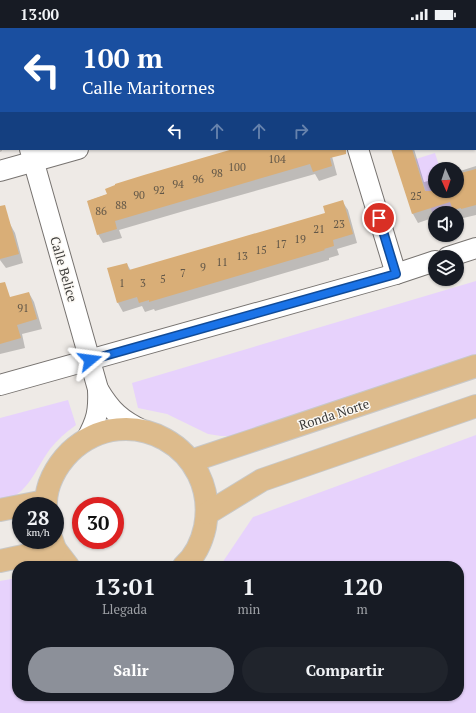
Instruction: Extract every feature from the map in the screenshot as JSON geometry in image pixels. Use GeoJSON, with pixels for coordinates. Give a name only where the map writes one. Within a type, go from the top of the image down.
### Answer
{"type":"FeatureCollection","features":[{"type":"Feature","properties":{"kind":"main road","name":"Ronda Norte"},"geometry":{"type":"LineString","coordinates":[[191,461],[476,366]]}},
{"type":"Feature","properties":{"kind":"main road"},"geometry":{"type":"LineString","coordinates":[[208,513],[262,480],[476,406]]}},
{"type":"Feature","properties":{"kind":"main road"},"geometry":{"type":"LineString","coordinates":[[47,497],[51,478],[63,459],[86,440],[100,433],[125,429],[150,432],[173,443],[191,461],[204,486],[208,513],[203,539],[189,561]]}},
{"type":"Feature","properties":{"kind":"main road"},"geometry":{"type":"LineString","coordinates":[[0,510],[12,508]]}},
{"type":"Feature","properties":{"kind":"main road"},"geometry":{"type":"LineString","coordinates":[[0,560],[39,549]]}},
{"type":"Feature","properties":{"kind":"main road"},"geometry":{"type":"LineString","coordinates":[[56,549],[64,561]]}},
{"type":"Feature","properties":{"kind":"street"},"geometry":{"type":"LineString","coordinates":[[0,171],[32,155],[70,150]]}},
{"type":"Feature","properties":{"kind":"street"},"geometry":{"type":"LineString","coordinates":[[358,150],[396,274]]}},
{"type":"Feature","properties":{"kind":"street","name":"Calle Belice"},"geometry":{"type":"LineString","coordinates":[[32,155],[98,388],[106,402],[117,414],[126,422],[144,432]]}},
{"type":"Feature","properties":{"kind":"street"},"geometry":{"type":"LineString","coordinates":[[464,252],[476,248]]}},
{"type":"Feature","properties":{"kind":"street"},"geometry":{"type":"LineString","coordinates":[[0,385],[396,274],[428,263]]}},
{"type":"Feature","properties":{"kind":"street","name":"Calle Belice"},"geometry":{"type":"LineString","coordinates":[[86,440],[94,426],[97,416],[98,388]]}},
{"type":"Feature","properties":{"kind":"shaded area"},"geometry":{"type":"Polygon","coordinates":[[[435,153],[438,162],[428,162],[428,198],[449,198],[452,206],[430,206],[416,159],[435,153]]]}},
{"type":"Feature","properties":{"kind":"shaded area"},"geometry":{"type":"Polygon","coordinates":[[[476,281],[476,354],[256,432],[234,436],[208,434],[167,414],[138,408],[132,383],[459,286],[464,286],[464,285],[476,281]]]}},
{"type":"Feature","properties":{"kind":"shaded area"},"geometry":{"type":"Polygon","coordinates":[[[68,400],[76,425],[62,436],[53,446],[24,488],[10,499],[0,503],[0,418],[68,400]]]}},
{"type":"Feature","properties":{"kind":"shaded area"},"geometry":{"type":"Polygon","coordinates":[[[476,435],[476,713],[0,713],[0,581],[12,579],[12,701],[464,701],[464,561],[223,561],[253,517],[476,435]]]}},
{"type":"Feature","properties":{"kind":"building"},"geometry":{"type":"Polygon","coordinates":[[[230,150],[346,150],[346,154],[330,158],[332,166],[313,172],[310,164],[115,221],[117,229],[97,235],[87,201],[107,194],[105,189],[115,184],[230,150]]]}},
{"type":"Feature","properties":{"kind":"building"},"geometry":{"type":"Polygon","coordinates":[[[391,150],[412,150],[425,191],[428,191],[428,198],[464,198],[464,172],[476,169],[476,205],[464,208],[464,206],[452,206],[450,202],[437,206],[428,206],[428,209],[412,214],[391,150]]]}},
{"type":"Feature","properties":{"kind":"building"},"geometry":{"type":"Polygon","coordinates":[[[343,200],[353,234],[333,240],[334,246],[324,249],[325,250],[149,302],[149,300],[139,303],[137,297],[117,303],[107,268],[127,263],[129,270],[325,213],[323,206],[343,200]]]}},
{"type":"Feature","properties":{"kind":"building"},"geometry":{"type":"Polygon","coordinates":[[[5,205],[19,254],[0,259],[0,206],[5,205]]]}},
{"type":"Feature","properties":{"kind":"building"},"geometry":{"type":"Polygon","coordinates":[[[5,282],[10,297],[29,292],[37,319],[17,325],[21,338],[0,344],[0,283],[5,282]]]}},
{"type":"Feature","properties":{"kind":"route"},"geometry":{"type":"LineString","coordinates":[[90,360],[396,274],[379,218]]}}]}
